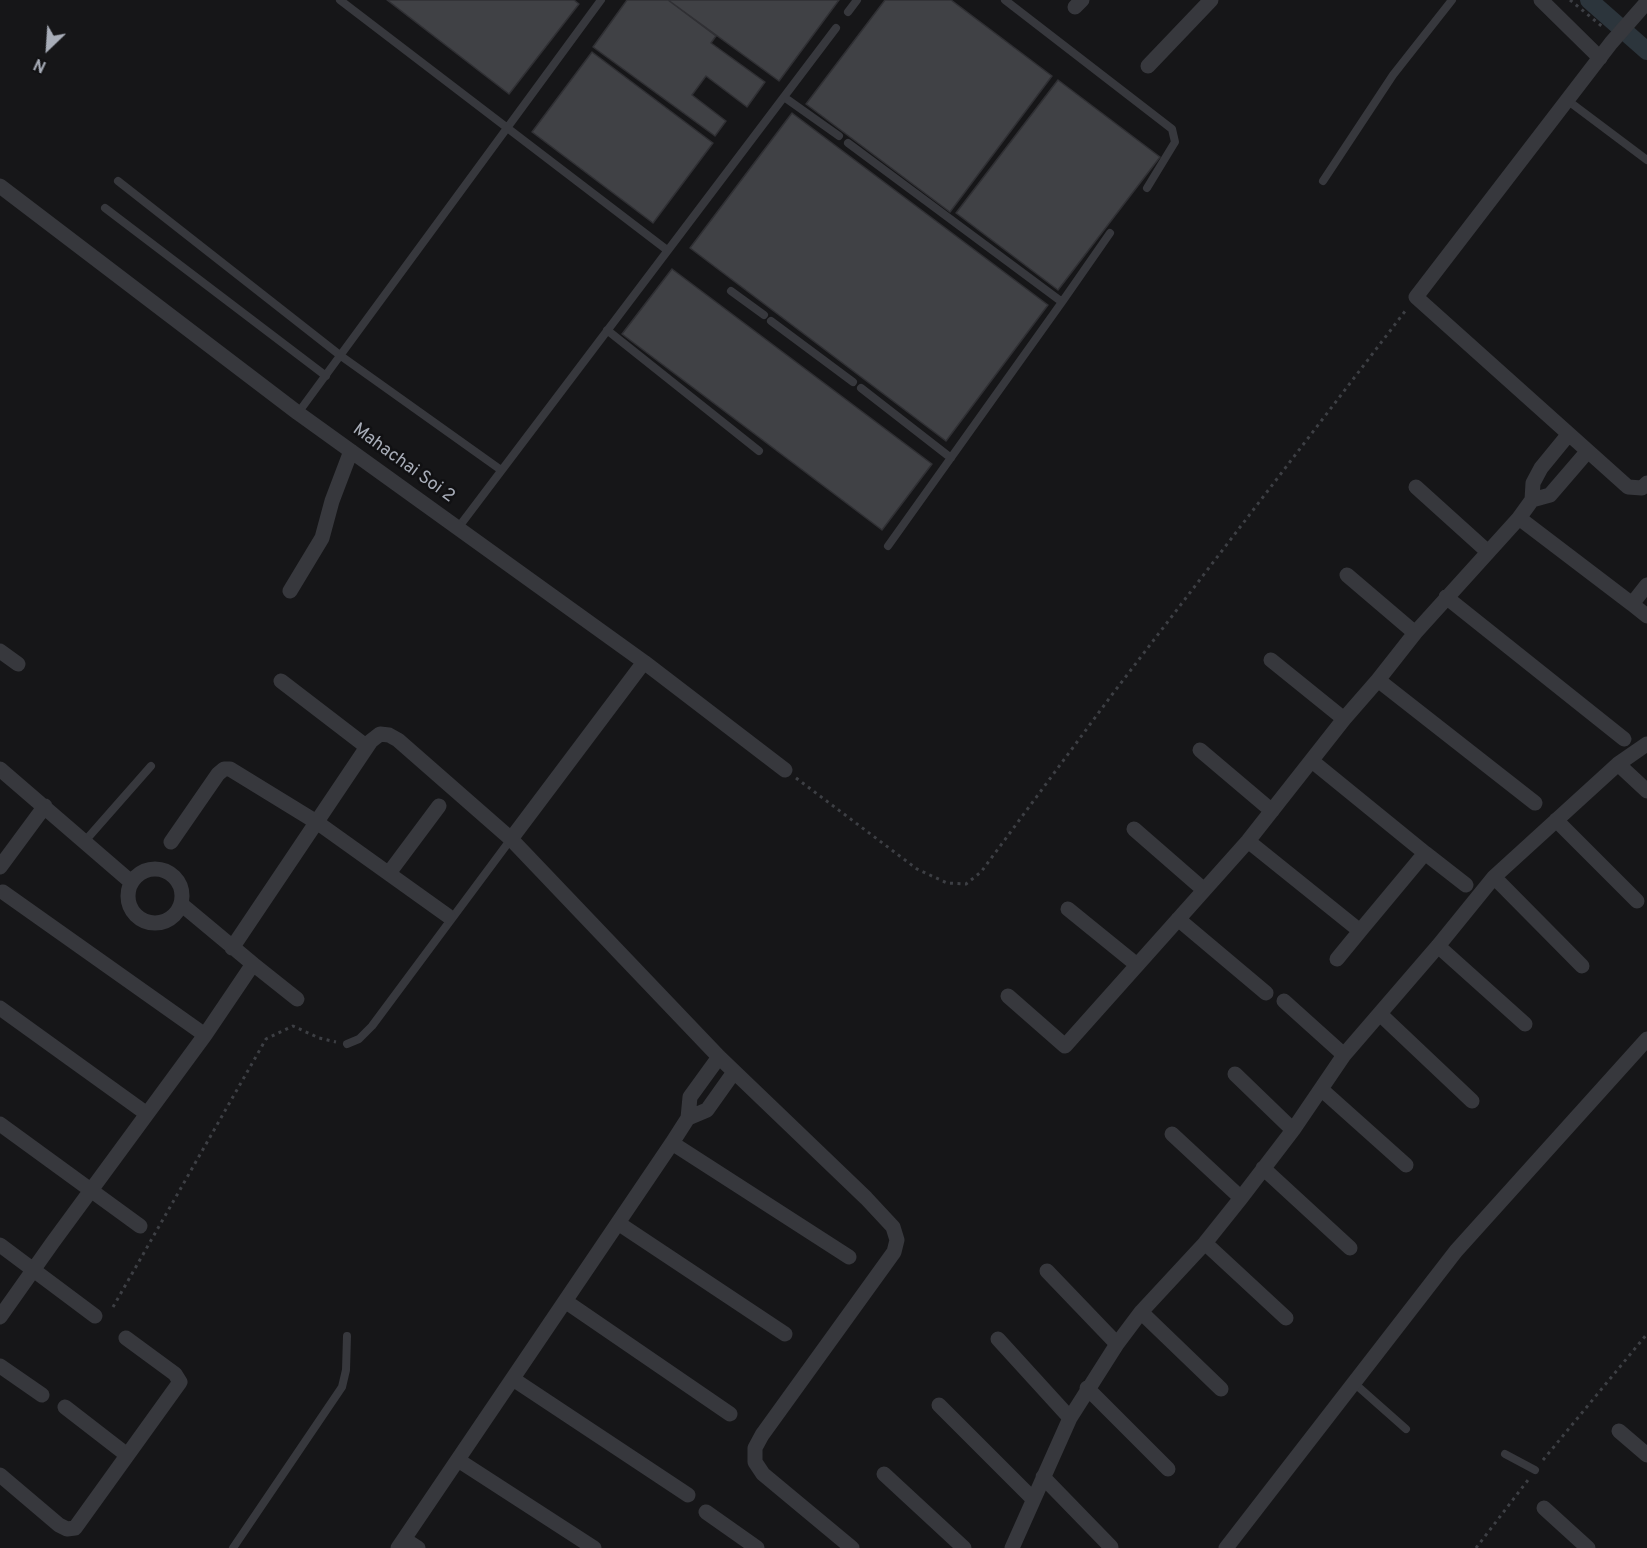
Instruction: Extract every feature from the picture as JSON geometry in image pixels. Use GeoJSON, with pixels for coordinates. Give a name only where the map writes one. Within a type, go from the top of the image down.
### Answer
{"type":"FeatureCollection","features":[{"type":"Feature","properties":{"kind":"street"},"geometry":{"type":"LineString","coordinates":[[1148,66],[1210,0]]}},
{"type":"Feature","properties":{"kind":"street"},"geometry":{"type":"LineString","coordinates":[[1541,0],[1600,58]]}},
{"type":"Feature","properties":{"kind":"street"},"geometry":{"type":"LineString","coordinates":[[1647,2],[1611,43],[1416,297],[1628,488],[1642,488],[1647,483]]}},
{"type":"Feature","properties":{"kind":"street","name":"Mahachai Soi 2"},"geometry":{"type":"LineString","coordinates":[[0,186],[298,413],[644,662],[785,770]]}},
{"type":"Feature","properties":{"kind":"street"},"geometry":{"type":"LineString","coordinates":[[1008,996],[1065,1046],[1248,841],[1415,633],[1519,518],[1532,500],[1533,483],[1537,476],[1568,435]]}},
{"type":"Feature","properties":{"kind":"street"},"geometry":{"type":"LineString","coordinates":[[290,591],[322,538],[332,501],[351,451]]}},
{"type":"Feature","properties":{"kind":"street"},"geometry":{"type":"LineString","coordinates":[[1532,500],[1550,495],[1587,452]]}},
{"type":"Feature","properties":{"kind":"street"},"geometry":{"type":"LineString","coordinates":[[1416,487],[1488,552]]}},
{"type":"Feature","properties":{"kind":"street"},"geometry":{"type":"LineString","coordinates":[[1519,518],[1647,616]]}},
{"type":"Feature","properties":{"kind":"street"},"geometry":{"type":"LineString","coordinates":[[1347,575],[1415,633]]}},
{"type":"Feature","properties":{"kind":"street"},"geometry":{"type":"LineString","coordinates":[[1632,604],[1647,585]]}},
{"type":"Feature","properties":{"kind":"street"},"geometry":{"type":"LineString","coordinates":[[1446,597],[1623,739]]}},
{"type":"Feature","properties":{"kind":"street"},"geometry":{"type":"LineString","coordinates":[[0,651],[18,664]]}},
{"type":"Feature","properties":{"kind":"street"},"geometry":{"type":"LineString","coordinates":[[1271,660],[1344,719]]}},
{"type":"Feature","properties":{"kind":"street"},"geometry":{"type":"LineString","coordinates":[[511,839],[644,662]]}},
{"type":"Feature","properties":{"kind":"street"},"geometry":{"type":"LineString","coordinates":[[1378,680],[1535,803]]}},
{"type":"Feature","properties":{"kind":"street"},"geometry":{"type":"LineString","coordinates":[[280,681],[367,747]]}},
{"type":"Feature","properties":{"kind":"street"},"geometry":{"type":"LineString","coordinates":[[232,948],[367,747],[380,734],[389,735],[398,740],[511,839],[719,1057],[867,1198],[893,1227],[897,1240],[894,1252],[887,1264],[768,1426],[755,1448],[755,1462],[763,1474],[835,1543],[852,1548]]}},
{"type":"Feature","properties":{"kind":"street"},"geometry":{"type":"LineString","coordinates":[[1012,1548],[1070,1418],[1117,1344],[1241,1198],[1293,1130],[1344,1055],[1494,877],[1618,764],[1647,744]]}},
{"type":"Feature","properties":{"kind":"street"},"geometry":{"type":"LineString","coordinates":[[1200,750],[1272,811]]}},
{"type":"Feature","properties":{"kind":"street"},"geometry":{"type":"LineString","coordinates":[[1312,761],[1466,885]]}},
{"type":"Feature","properties":{"kind":"street"},"geometry":{"type":"LineString","coordinates":[[1618,764],[1647,791]]}},
{"type":"Feature","properties":{"kind":"street"},"geometry":{"type":"LineString","coordinates":[[171,842],[218,774],[230,769],[318,823],[448,916]]}},
{"type":"Feature","properties":{"kind":"street"},"geometry":{"type":"LineString","coordinates":[[0,770],[45,806],[131,882]]}},
{"type":"Feature","properties":{"kind":"street"},"geometry":{"type":"LineString","coordinates":[[0,867],[45,806]]}},
{"type":"Feature","properties":{"kind":"street"},"geometry":{"type":"LineString","coordinates":[[389,873],[439,806]]}},
{"type":"Feature","properties":{"kind":"street"},"geometry":{"type":"LineString","coordinates":[[1556,820],[1637,901]]}},
{"type":"Feature","properties":{"kind":"street"},"geometry":{"type":"LineString","coordinates":[[1134,829],[1204,890]]}},
{"type":"Feature","properties":{"kind":"street"},"geometry":{"type":"LineString","coordinates":[[1248,841],[1360,931]]}},
{"type":"Feature","properties":{"kind":"street"},"geometry":{"type":"LineString","coordinates":[[1337,959],[1425,853]]}},
{"type":"Feature","properties":{"kind":"street"},"geometry":{"type":"LineString","coordinates":[[162,869],[170,873],[181,887],[183,896],[176,913],[168,920],[159,922],[149,922],[140,918],[128,902],[131,882],[136,875],[144,871],[162,869]]}},
{"type":"Feature","properties":{"kind":"street"},"geometry":{"type":"LineString","coordinates":[[1494,877],[1582,966]]}},
{"type":"Feature","properties":{"kind":"street"},"geometry":{"type":"LineString","coordinates":[[3,892],[205,1035]]}},
{"type":"Feature","properties":{"kind":"street"},"geometry":{"type":"LineString","coordinates":[[181,904],[297,999]]}},
{"type":"Feature","properties":{"kind":"street"},"geometry":{"type":"LineString","coordinates":[[1068,909],[1137,965]]}},
{"type":"Feature","properties":{"kind":"street"},"geometry":{"type":"LineString","coordinates":[[1178,919],[1266,993]]}},
{"type":"Feature","properties":{"kind":"street"},"geometry":{"type":"LineString","coordinates":[[1438,946],[1525,1024]]}},
{"type":"Feature","properties":{"kind":"street"},"geometry":{"type":"LineString","coordinates":[[0,1317],[205,1035],[253,964]]}},
{"type":"Feature","properties":{"kind":"street"},"geometry":{"type":"LineString","coordinates":[[1284,1001],[1344,1055]]}},
{"type":"Feature","properties":{"kind":"street"},"geometry":{"type":"LineString","coordinates":[[0,1008],[147,1114]]}},
{"type":"Feature","properties":{"kind":"street"},"geometry":{"type":"LineString","coordinates":[[1380,1014],[1472,1101]]}},
{"type":"Feature","properties":{"kind":"street"},"geometry":{"type":"LineString","coordinates":[[1226,1548],[1456,1251],[1647,1039]]}},
{"type":"Feature","properties":{"kind":"street"},"geometry":{"type":"LineString","coordinates":[[418,1548],[401,1544],[672,1143],[688,1118],[690,1097],[719,1057]]}},
{"type":"Feature","properties":{"kind":"street"},"geometry":{"type":"LineString","coordinates":[[688,1118],[707,1110],[734,1072]]}},
{"type":"Feature","properties":{"kind":"street"},"geometry":{"type":"LineString","coordinates":[[1235,1074],[1293,1130]]}},
{"type":"Feature","properties":{"kind":"street"},"geometry":{"type":"LineString","coordinates":[[1321,1089],[1406,1165]]}},
{"type":"Feature","properties":{"kind":"street"},"geometry":{"type":"LineString","coordinates":[[0,1124],[140,1226]]}},
{"type":"Feature","properties":{"kind":"street"},"geometry":{"type":"LineString","coordinates":[[1172,1134],[1241,1198]]}},
{"type":"Feature","properties":{"kind":"street"},"geometry":{"type":"LineString","coordinates":[[672,1143],[849,1257]]}},
{"type":"Feature","properties":{"kind":"street"},"geometry":{"type":"LineString","coordinates":[[1263,1168],[1350,1248]]}},
{"type":"Feature","properties":{"kind":"street"},"geometry":{"type":"LineString","coordinates":[[618,1223],[785,1334]]}},
{"type":"Feature","properties":{"kind":"street"},"geometry":{"type":"LineString","coordinates":[[1205,1243],[1286,1318]]}},
{"type":"Feature","properties":{"kind":"street"},"geometry":{"type":"LineString","coordinates":[[0,1245],[95,1316]]}},
{"type":"Feature","properties":{"kind":"street"},"geometry":{"type":"LineString","coordinates":[[1047,1271],[1117,1344]]}},
{"type":"Feature","properties":{"kind":"street"},"geometry":{"type":"LineString","coordinates":[[565,1301],[730,1414]]}},
{"type":"Feature","properties":{"kind":"street"},"geometry":{"type":"LineString","coordinates":[[1142,1312],[1221,1389]]}},
{"type":"Feature","properties":{"kind":"street"},"geometry":{"type":"LineString","coordinates":[[0,1474],[59,1525],[67,1529],[75,1528],[180,1382],[175,1374],[126,1338]]}},
{"type":"Feature","properties":{"kind":"street"},"geometry":{"type":"LineString","coordinates":[[998,1339],[1070,1418]]}},
{"type":"Feature","properties":{"kind":"street"},"geometry":{"type":"LineString","coordinates":[[0,1366],[42,1395]]}},
{"type":"Feature","properties":{"kind":"street"},"geometry":{"type":"LineString","coordinates":[[513,1379],[688,1495]]}},
{"type":"Feature","properties":{"kind":"street"},"geometry":{"type":"LineString","coordinates":[[1087,1389],[1168,1469]]}},
{"type":"Feature","properties":{"kind":"street"},"geometry":{"type":"LineString","coordinates":[[939,1405],[1033,1499]]}},
{"type":"Feature","properties":{"kind":"street"},"geometry":{"type":"LineString","coordinates":[[65,1407],[127,1455]]}},
{"type":"Feature","properties":{"kind":"street"},"geometry":{"type":"LineString","coordinates":[[1619,1431],[1647,1455]]}},
{"type":"Feature","properties":{"kind":"street"},"geometry":{"type":"LineString","coordinates":[[458,1460],[594,1548]]}},
{"type":"Feature","properties":{"kind":"street"},"geometry":{"type":"LineString","coordinates":[[884,1474],[964,1548]]}},
{"type":"Feature","properties":{"kind":"street"},"geometry":{"type":"LineString","coordinates":[[1043,1478],[1111,1547]]}},
{"type":"Feature","properties":{"kind":"street"},"geometry":{"type":"LineString","coordinates":[[1544,1508],[1588,1548]]}},
{"type":"Feature","properties":{"kind":"street"},"geometry":{"type":"LineString","coordinates":[[706,1512],[756,1548]]}},
{"type":"Feature","properties":{"kind":"lane"},"geometry":{"type":"LineString","coordinates":[[340,0],[668,250]]}},
{"type":"Feature","properties":{"kind":"lane"},"geometry":{"type":"LineString","coordinates":[[298,413],[601,0]]}},
{"type":"Feature","properties":{"kind":"lane"},"geometry":{"type":"LineString","coordinates":[[848,12],[857,0]]}},
{"type":"Feature","properties":{"kind":"lane"},"geometry":{"type":"LineString","coordinates":[[1005,0],[1172,129],[1175,142],[1148,188]]}},
{"type":"Feature","properties":{"kind":"lane"},"geometry":{"type":"LineString","coordinates":[[1323,181],[1393,75],[1452,0]]}},
{"type":"Feature","properties":{"kind":"lane"},"geometry":{"type":"LineString","coordinates":[[458,528],[836,27]]}},
{"type":"Feature","properties":{"kind":"lane"},"geometry":{"type":"LineString","coordinates":[[784,97],[839,136]]}},
{"type":"Feature","properties":{"kind":"lane"},"geometry":{"type":"LineString","coordinates":[[1567,100],[1647,160]]}},
{"type":"Feature","properties":{"kind":"lane"},"geometry":{"type":"LineString","coordinates":[[848,143],[1062,302]]}},
{"type":"Feature","properties":{"kind":"lane"},"geometry":{"type":"LineString","coordinates":[[118,181],[341,356],[501,470]]}},
{"type":"Feature","properties":{"kind":"lane"},"geometry":{"type":"LineString","coordinates":[[105,208],[326,376]]}},
{"type":"Feature","properties":{"kind":"lane"},"geometry":{"type":"LineString","coordinates":[[888,546],[1110,233]]}},
{"type":"Feature","properties":{"kind":"lane"},"geometry":{"type":"LineString","coordinates":[[731,291],[764,315]]}},
{"type":"Feature","properties":{"kind":"lane"},"geometry":{"type":"LineString","coordinates":[[771,321],[853,382]]}},
{"type":"Feature","properties":{"kind":"lane"},"geometry":{"type":"LineString","coordinates":[[607,330],[759,451]]}},
{"type":"Feature","properties":{"kind":"lane"},"geometry":{"type":"LineString","coordinates":[[861,388],[951,458]]}},
{"type":"Feature","properties":{"kind":"lane"},"geometry":{"type":"LineString","coordinates":[[85,841],[151,766]]}},
{"type":"Feature","properties":{"kind":"lane"},"geometry":{"type":"LineString","coordinates":[[347,1044],[359,1039],[372,1026],[511,839]]}},
{"type":"Feature","properties":{"kind":"lane"},"geometry":{"type":"LineString","coordinates":[[233,1548],[342,1387],[346,1370],[347,1336]]}},
{"type":"Feature","properties":{"kind":"lane"},"geometry":{"type":"LineString","coordinates":[[1354,1383],[1406,1429]]}},
{"type":"Feature","properties":{"kind":"lane"},"geometry":{"type":"LineString","coordinates":[[1505,1454],[1535,1470]]}},
{"type":"Feature","properties":{"kind":"path"},"geometry":{"type":"LineString","coordinates":[[785,770],[917,869],[947,883],[966,884],[981,872],[1111,696],[1416,297]]}},
{"type":"Feature","properties":{"kind":"path"},"geometry":{"type":"LineString","coordinates":[[113,1307],[266,1039],[293,1026],[319,1038],[347,1044]]}},
{"type":"Feature","properties":{"kind":"path"},"geometry":{"type":"LineString","coordinates":[[1476,1548],[1535,1470],[1647,1334]]}},
{"type":"Feature","properties":{"kind":"building"},"geometry":{"type":"Polygon","coordinates":[[[387,0],[574,0],[579,4],[509,94],[387,0]]]}},
{"type":"Feature","properties":{"kind":"building"},"geometry":{"type":"Polygon","coordinates":[[[627,0],[668,0],[716,36],[711,43],[765,82],[747,107],[706,76],[692,95],[726,121],[715,136],[593,47],[627,0]]]}},
{"type":"Feature","properties":{"kind":"building"},"geometry":{"type":"Polygon","coordinates":[[[668,0],[839,0],[779,81],[668,0]]]}},
{"type":"Feature","properties":{"kind":"building"},"geometry":{"type":"Polygon","coordinates":[[[885,0],[951,0],[1052,76],[950,212],[806,104],[885,0]]]}},
{"type":"Feature","properties":{"kind":"building"},"geometry":{"type":"Polygon","coordinates":[[[592,52],[713,143],[653,223],[532,132],[592,52]]]}},
{"type":"Feature","properties":{"kind":"building"},"geometry":{"type":"Polygon","coordinates":[[[1058,80],[1160,157],[1058,290],[956,213],[1058,80]]]}},
{"type":"Feature","properties":{"kind":"building"},"geometry":{"type":"Polygon","coordinates":[[[792,113],[1048,305],[946,441],[690,248],[792,113]]]}},
{"type":"Feature","properties":{"kind":"building"},"geometry":{"type":"Polygon","coordinates":[[[672,269],[932,464],[882,530],[622,334],[672,269]]]}},
{"type":"Feature","properties":{"kind":"waterway"},"geometry":{"type":"LineString","coordinates":[[1589,0],[1647,51]]}}]}
